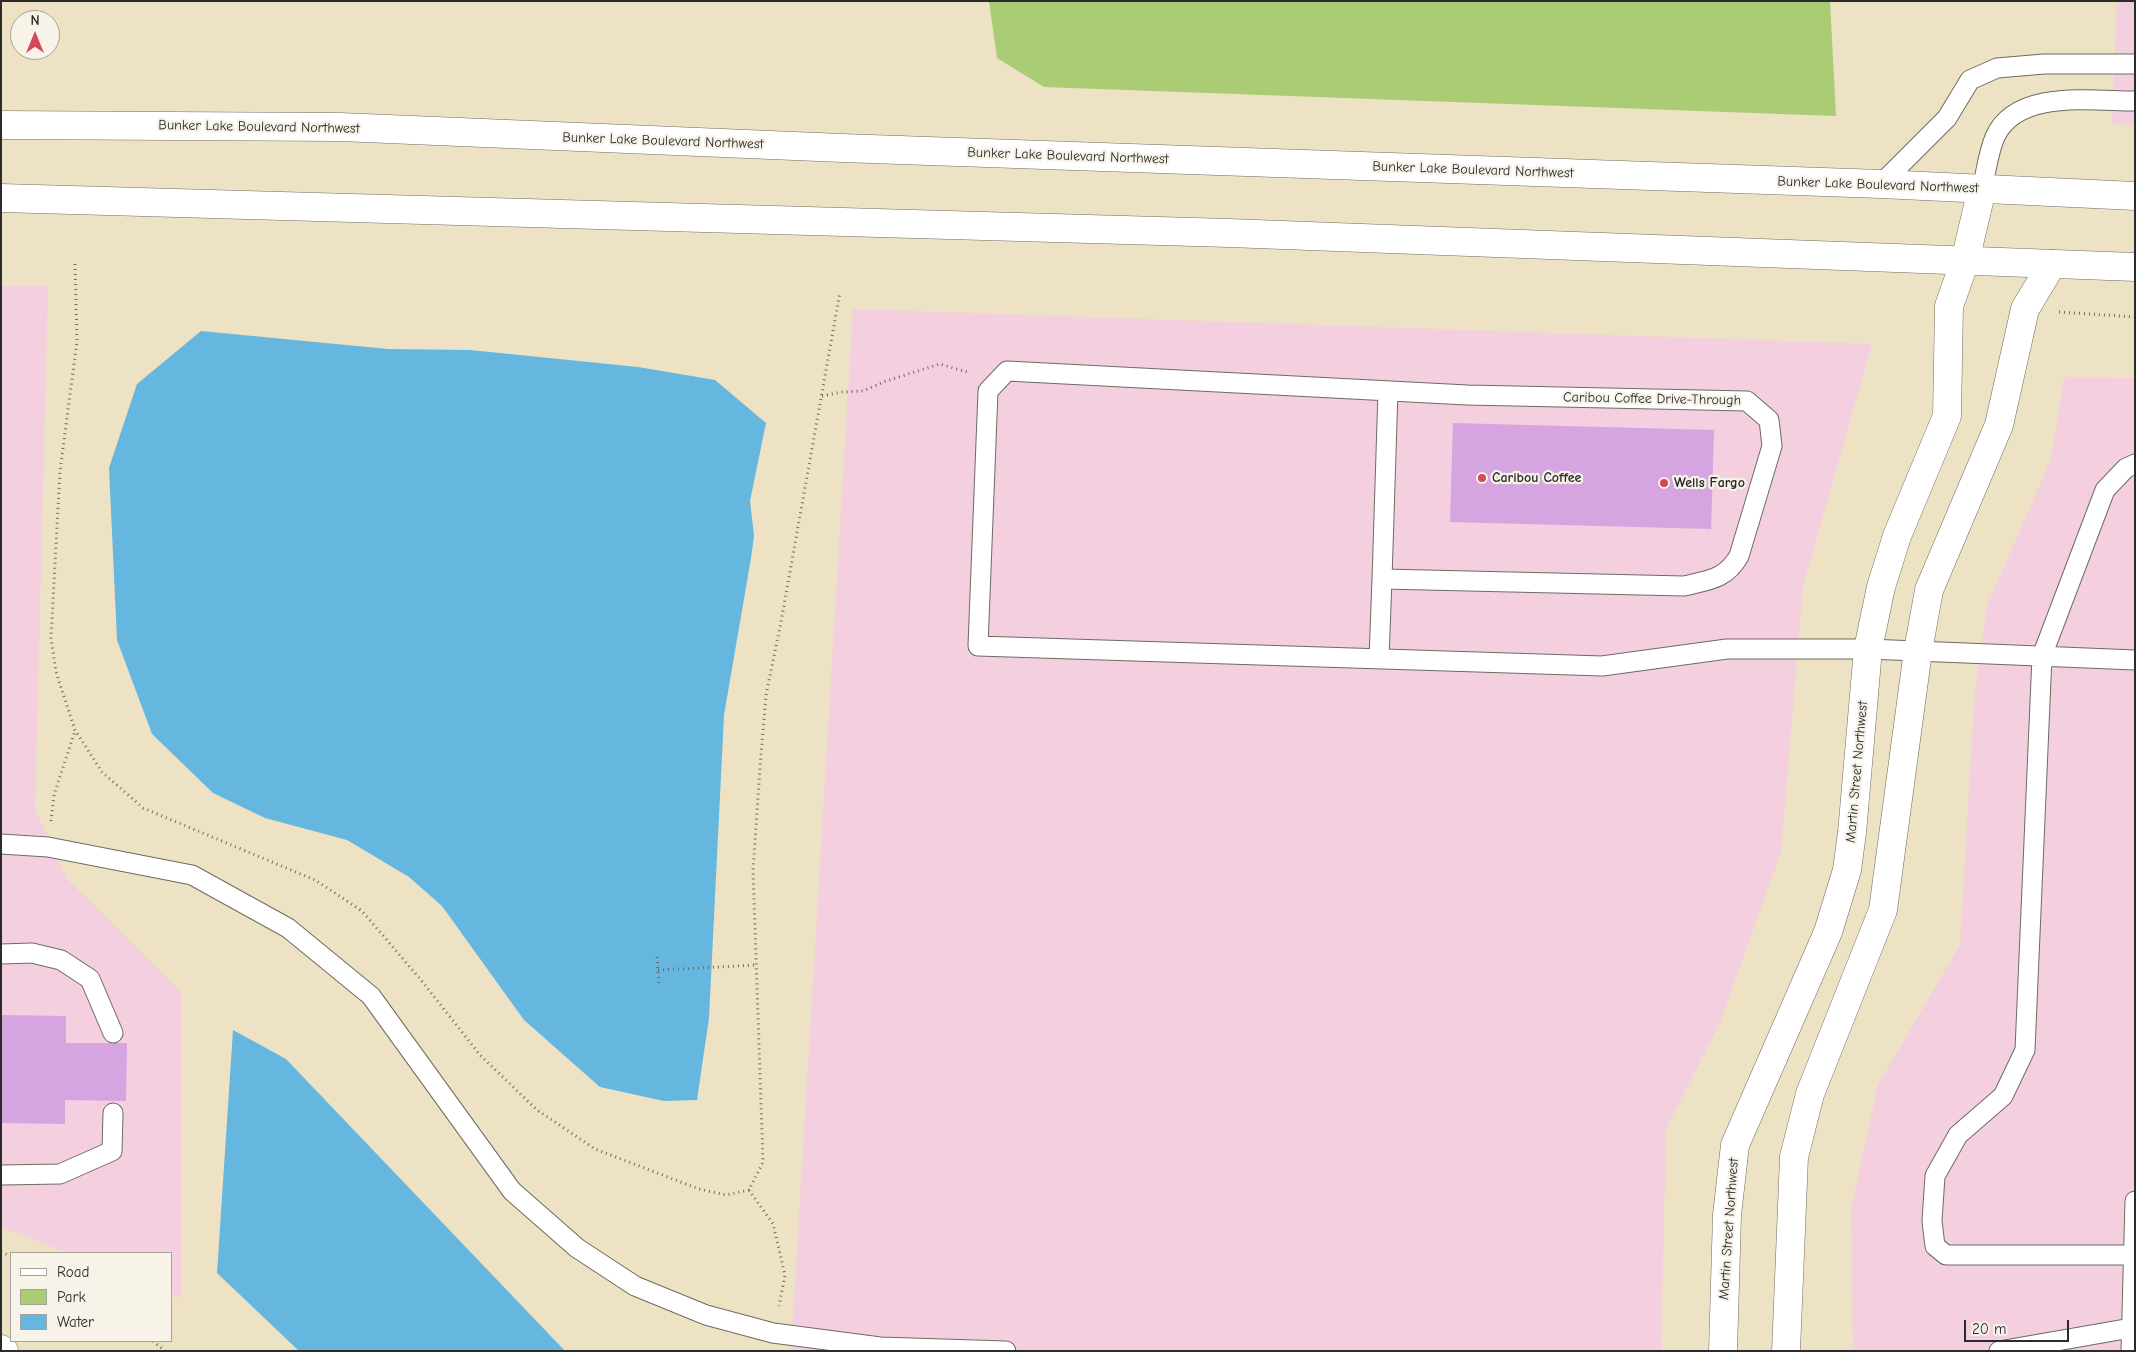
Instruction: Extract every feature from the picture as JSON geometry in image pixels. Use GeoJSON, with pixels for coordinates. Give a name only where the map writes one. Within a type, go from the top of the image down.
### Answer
{"type":"FeatureCollection","features":[{"type":"Feature","properties":{"kind":"main road","name":"Bunker Lake Boulevard Northwest"},"geometry":{"type":"LineString","coordinates":[[1,125],[340,127],[842,148],[1881,184],[2135,196]]}},
{"type":"Feature","properties":{"kind":"main road","name":"Martin Street Northwest"},"geometry":{"type":"LineString","coordinates":[[1723,1351],[1727,1215],[1735,1145],[1828,932],[1847,870],[1868,649],[1881,587],[1897,536],[1947,416],[1949,306],[1965,262],[1982,189]]}},
{"type":"Feature","properties":{"kind":"main road"},"geometry":{"type":"LineString","coordinates":[[1,198],[1219,233],[2135,267]]}},
{"type":"Feature","properties":{"kind":"main road"},"geometry":{"type":"LineString","coordinates":[[1786,1351],[1794,1157],[1810,1094],[1883,910],[1918,651],[1929,590],[1998,425],[2025,309],[2052,264]]}},
{"type":"Feature","properties":{"kind":"lane"},"geometry":{"type":"LineString","coordinates":[[1881,184],[1946,118],[1970,80],[1997,68],[2044,64],[2135,64]]}},
{"type":"Feature","properties":{"kind":"lane"},"geometry":{"type":"LineString","coordinates":[[1982,189],[1995,136],[2012,115],[2032,106],[2061,100],[2135,101]]}},
{"type":"Feature","properties":{"kind":"lane","name":"Caribou Coffee Drive-Through"},"geometry":{"type":"LineString","coordinates":[[988,391],[1007,371],[1421,392],[1747,401],[1769,420],[1772,446],[1739,556],[1732,568],[1716,578],[1684,586],[1382,579]]}},
{"type":"Feature","properties":{"kind":"lane"},"geometry":{"type":"LineString","coordinates":[[1379,658],[1388,390]]}},
{"type":"Feature","properties":{"kind":"lane"},"geometry":{"type":"LineString","coordinates":[[988,391],[978,646],[1602,666],[1727,649],[1868,649],[2135,660]]}},
{"type":"Feature","properties":{"kind":"lane"},"geometry":{"type":"LineString","coordinates":[[2134,1255],[1946,1255],[1935,1246],[1932,1221],[1935,1176],[1958,1135],[2003,1096],[2024,1050],[2042,656],[2105,490],[2126,468],[2135,464]]}},
{"type":"Feature","properties":{"kind":"lane"},"geometry":{"type":"LineString","coordinates":[[1,844],[48,846],[192,875],[288,928],[370,996],[512,1191],[577,1248],[635,1286],[706,1315],[773,1333],[880,1347],[1006,1351]]}},
{"type":"Feature","properties":{"kind":"lane"},"geometry":{"type":"LineString","coordinates":[[5,953],[32,953],[61,960],[90,978],[113,1033]]}},
{"type":"Feature","properties":{"kind":"lane"},"geometry":{"type":"LineString","coordinates":[[1,1175],[60,1174],[112,1151],[114,1113]]}},
{"type":"Feature","properties":{"kind":"lane"},"geometry":{"type":"LineString","coordinates":[[2131,1351],[2135,1201]]}},
{"type":"Feature","properties":{"kind":"lane"},"geometry":{"type":"LineString","coordinates":[[1999,1351],[2131,1328]]}},
{"type":"Feature","properties":{"kind":"path"},"geometry":{"type":"LineString","coordinates":[[75,264],[77,341],[60,470],[51,638],[56,672],[75,730],[102,772],[143,808],[315,880],[362,911],[421,980],[480,1055],[537,1110],[595,1149],[699,1189],[726,1194],[748,1190]]}},
{"type":"Feature","properties":{"kind":"path"},"geometry":{"type":"LineString","coordinates":[[748,1190],[763,1162],[753,870],[766,695],[781,622],[840,292]]}},
{"type":"Feature","properties":{"kind":"path"},"geometry":{"type":"LineString","coordinates":[[2056,312],[2135,317]]}},
{"type":"Feature","properties":{"kind":"path"},"geometry":{"type":"LineString","coordinates":[[822,396],[842,392],[863,391],[886,381],[940,364],[968,372],[988,391]]}},
{"type":"Feature","properties":{"kind":"path"},"geometry":{"type":"LineString","coordinates":[[48,846],[54,795],[75,730]]}},
{"type":"Feature","properties":{"kind":"path"},"geometry":{"type":"LineString","coordinates":[[657,957],[659,985]]}},
{"type":"Feature","properties":{"kind":"path"},"geometry":{"type":"LineString","coordinates":[[658,970],[756,965]]}},
{"type":"Feature","properties":{"kind":"path"},"geometry":{"type":"LineString","coordinates":[[748,1190],[773,1224],[785,1274],[773,1333]]}},
{"type":"Feature","properties":{"kind":"path"},"geometry":{"type":"LineString","coordinates":[[153,1342],[164,1351]]}},
{"type":"Feature","properties":{"kind":"shaded area"},"geometry":{"type":"Polygon","coordinates":[[[2117,1],[2135,1],[2135,125],[2112,124],[2117,1]]]}},
{"type":"Feature","properties":{"kind":"shaded area"},"geometry":{"type":"Polygon","coordinates":[[[1,286],[48,286],[35,810],[67,879],[181,992],[181,1298],[172,1295],[172,1252],[65,1252],[1,1227],[1,286]]]}},
{"type":"Feature","properties":{"kind":"shaded area"},"geometry":{"type":"Polygon","coordinates":[[[853,309],[1872,344],[1803,586],[1781,852],[1720,1022],[1666,1129],[1661,1351],[791,1351],[853,309]]]}},
{"type":"Feature","properties":{"kind":"shaded area"},"geometry":{"type":"Polygon","coordinates":[[[2064,377],[2135,378],[2135,1351],[1853,1351],[1851,1209],[1878,1085],[1960,945],[1975,689],[1987,606],[2051,459],[2064,377]]]}},
{"type":"Feature","properties":{"kind":"green space"},"geometry":{"type":"Polygon","coordinates":[[[989,1],[1830,1],[1836,116],[1044,87],[997,58],[989,1]]]}},
{"type":"Feature","properties":{"kind":"water"},"geometry":{"type":"Polygon","coordinates":[[[201,331],[388,349],[470,350],[638,367],[715,380],[766,423],[750,501],[754,536],[724,715],[709,1018],[697,1100],[664,1101],[600,1087],[524,1020],[442,906],[409,877],[347,840],[265,818],[213,793],[152,734],[117,640],[109,468],[137,384],[201,331]]]}},
{"type":"Feature","properties":{"kind":"water"},"geometry":{"type":"Polygon","coordinates":[[[233,1030],[286,1059],[565,1351],[299,1351],[217,1273],[233,1030]]]}},
{"type":"Feature","properties":{"kind":"building"},"geometry":{"type":"Polygon","coordinates":[[[1453,423],[1714,430],[1711,529],[1450,522],[1453,423]]]}},
{"type":"Feature","properties":{"kind":"building"},"geometry":{"type":"Polygon","coordinates":[[[1,1015],[66,1016],[66,1043],[127,1043],[126,1101],[65,1100],[65,1124],[1,1123],[1,1015]]]}},
{"type":"Feature","properties":{"kind":"place","name":"Caribou Coffee"},"geometry":{"type":"Point","coordinates":[1482,478]}},
{"type":"Feature","properties":{"kind":"place","name":"Wells Fargo"},"geometry":{"type":"Point","coordinates":[1664,483]}}]}
